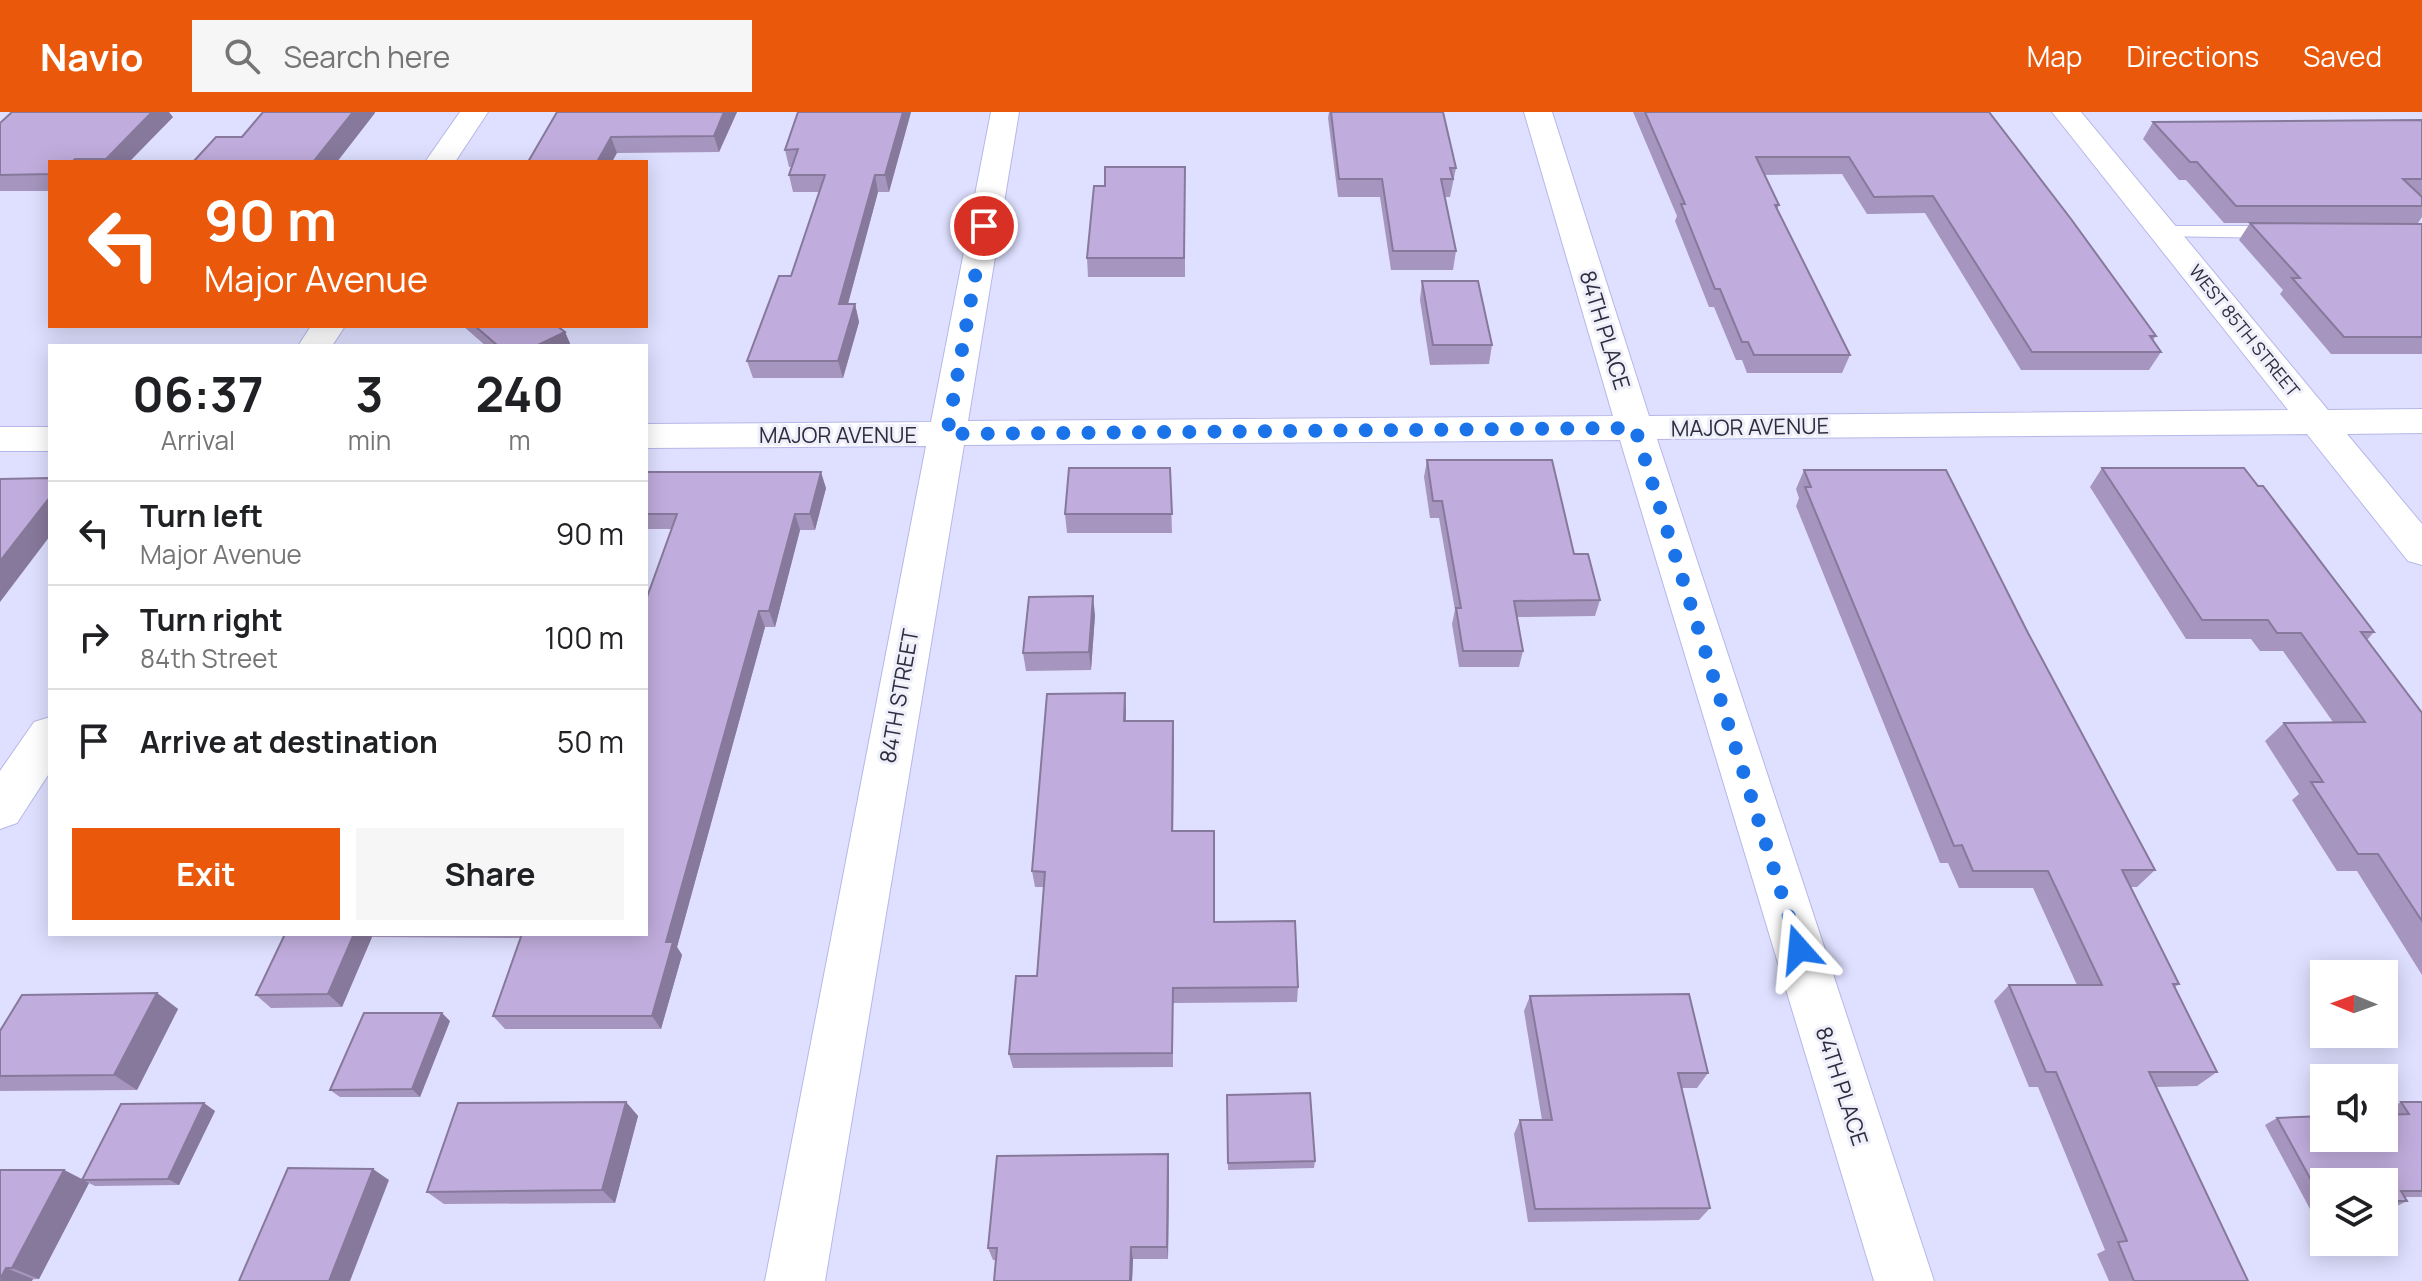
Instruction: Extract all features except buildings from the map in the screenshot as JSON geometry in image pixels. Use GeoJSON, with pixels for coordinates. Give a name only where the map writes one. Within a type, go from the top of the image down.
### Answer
{"type":"FeatureCollection","features":[{"type":"Feature","properties":{"kind":"street"},"geometry":{"type":"LineString","coordinates":[[441,160],[474,112]]}},
{"type":"Feature","properties":{"kind":"street","name":"84TH STREET"},"geometry":{"type":"LineString","coordinates":[[795,1281],[1005,112]]}},
{"type":"Feature","properties":{"kind":"street","name":"84TH PLACE"},"geometry":{"type":"LineString","coordinates":[[1538,112],[1904,1281]]}},
{"type":"Feature","properties":{"kind":"street","name":"WEST 85TH STREET"},"geometry":{"type":"LineString","coordinates":[[2066,112],[2422,551]]}},
{"type":"Feature","properties":{"kind":"street","name":"MAJOR AVENUE"},"geometry":{"type":"LineString","coordinates":[[648,436],[2422,421]]}},
{"type":"Feature","properties":{"kind":"street"},"geometry":{"type":"LineString","coordinates":[[0,439],[48,439]]}},
{"type":"Feature","properties":{"kind":"street"},"geometry":{"type":"LineString","coordinates":[[0,809],[48,738]]}},
{"type":"Feature","properties":{"kind":"lane"},"geometry":{"type":"LineString","coordinates":[[2165,232],[2297,232]]}},
{"type":"Feature","properties":{"kind":"route"},"geometry":{"type":"LineString","coordinates":[[984,226],[947,434],[1635,428],[1799,949]]}}]}
